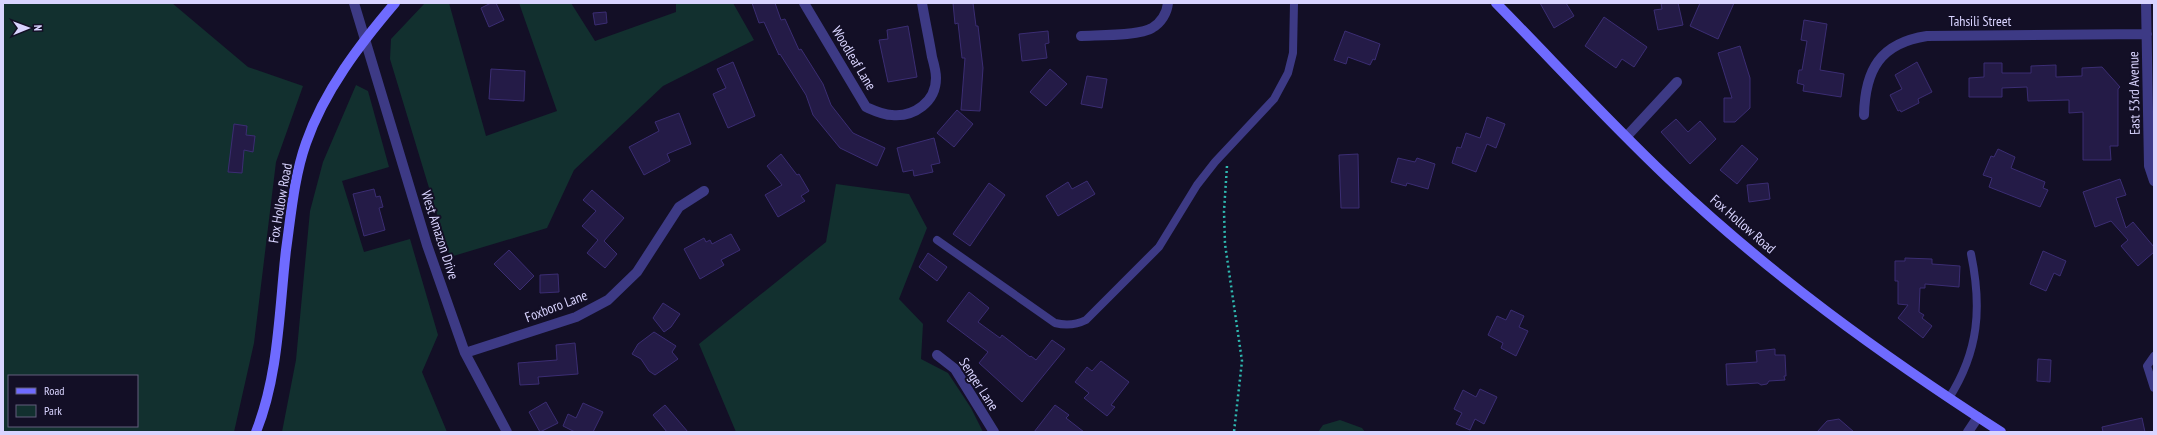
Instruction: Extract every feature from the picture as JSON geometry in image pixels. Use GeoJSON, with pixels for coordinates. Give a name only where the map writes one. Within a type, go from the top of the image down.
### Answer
{"type":"FeatureCollection","features":[{"type":"Feature","properties":{"kind":"main road","name":"Fox Hollow Road"},"geometry":{"type":"LineString","coordinates":[[256,432],[263,414],[279,338],[286,251],[298,174],[305,149],[329,95],[364,39],[395,3]]}},
{"type":"Feature","properties":{"kind":"main road","name":"Fox Hollow Road"},"geometry":{"type":"LineString","coordinates":[[1496,3],[1667,177],[1761,259],[1878,350],[2001,432]]}},
{"type":"Feature","properties":{"kind":"street","name":"West Amazon Drive"},"geometry":{"type":"LineString","coordinates":[[354,3],[427,245],[465,352],[507,432]]}},
{"type":"Feature","properties":{"kind":"street","name":"Woodleaf Lane"},"geometry":{"type":"LineString","coordinates":[[804,3],[866,107],[880,113],[892,115],[916,111],[927,103],[933,92],[936,79],[922,3]]}},
{"type":"Feature","properties":{"kind":"street"},"geometry":{"type":"LineString","coordinates":[[1081,36],[1137,32],[1151,29],[1162,21],[1168,3]]}},
{"type":"Feature","properties":{"kind":"street","name":"East 53rd Avenue"},"geometry":{"type":"LineString","coordinates":[[2146,3],[2149,166],[2154,181]]}},
{"type":"Feature","properties":{"kind":"street","name":"Tahsili Street"},"geometry":{"type":"LineString","coordinates":[[1864,115],[1866,90],[1874,67],[1886,52],[1900,43],[1915,38],[1927,36],[2147,34]]}},
{"type":"Feature","properties":{"kind":"street"},"geometry":{"type":"LineString","coordinates":[[1627,136],[1677,82]]}},
{"type":"Feature","properties":{"kind":"street","name":"Foxboro Lane"},"geometry":{"type":"LineString","coordinates":[[465,352],[576,317],[608,300],[637,272],[679,207],[704,191]]}},
{"type":"Feature","properties":{"kind":"street","name":"Senger Lane"},"geometry":{"type":"LineString","coordinates":[[938,355],[955,369],[994,432]]}},
{"type":"Feature","properties":{"kind":"street"},"geometry":{"type":"LineString","coordinates":[[1968,432],[1978,417]]}},
{"type":"Feature","properties":{"kind":"lane"},"geometry":{"type":"LineString","coordinates":[[937,240],[1055,323],[1062,325],[1079,324],[1086,320],[1159,247],[1196,185],[1274,99],[1288,73],[1292,53],[1294,3]]}},
{"type":"Feature","properties":{"kind":"lane"},"geometry":{"type":"LineString","coordinates":[[1949,398],[1962,376],[1975,333],[1978,296],[1971,254]]}},
{"type":"Feature","properties":{"kind":"lane"},"geometry":{"type":"LineString","coordinates":[[2154,356],[2147,366],[2154,388]]}},
{"type":"Feature","properties":{"kind":"path"},"geometry":{"type":"LineString","coordinates":[[1228,150],[1224,211],[1225,244],[1242,361],[1234,432]]}},
{"type":"Feature","properties":{"kind":"green space"},"geometry":{"type":"Polygon","coordinates":[[[3,3],[172,3],[248,67],[303,86],[276,162],[254,343],[234,432],[3,432],[3,3]]]}},
{"type":"Feature","properties":{"kind":"green space"},"geometry":{"type":"Polygon","coordinates":[[[425,3],[449,3],[486,136],[557,111],[519,3],[571,3],[595,41],[676,12],[676,3],[733,3],[754,40],[663,86],[574,170],[547,228],[450,257],[390,59],[391,39],[425,3]]]}},
{"type":"Feature","properties":{"kind":"green space"},"geometry":{"type":"Polygon","coordinates":[[[356,85],[368,91],[389,167],[342,181],[364,252],[410,239],[438,335],[422,372],[447,432],[282,432],[296,360],[310,211],[323,162],[356,85]]]}},
{"type":"Feature","properties":{"kind":"green space"},"geometry":{"type":"Polygon","coordinates":[[[836,184],[909,194],[927,228],[899,299],[923,324],[921,359],[948,373],[971,408],[983,432],[736,432],[699,344],[826,242],[836,184]]]}},
{"type":"Feature","properties":{"kind":"green space"},"geometry":{"type":"Polygon","coordinates":[[[1340,420],[1362,428],[1365,432],[1318,432],[1323,425],[1340,420]]]}},
{"type":"Feature","properties":{"kind":"building"},"geometry":{"type":"Polygon","coordinates":[[[491,3],[496,3],[504,20],[489,27],[481,8],[491,3]]]}},
{"type":"Feature","properties":{"kind":"building"},"geometry":{"type":"Polygon","coordinates":[[[752,3],[775,3],[781,20],[785,19],[799,50],[801,49],[823,84],[831,105],[853,133],[885,148],[877,166],[840,148],[813,115],[806,95],[780,54],[779,55],[764,22],[759,23],[752,3]]]}},
{"type":"Feature","properties":{"kind":"building"},"geometry":{"type":"Polygon","coordinates":[[[953,3],[973,3],[976,26],[978,26],[983,68],[980,111],[961,110],[965,58],[962,58],[958,23],[955,24],[953,3]]]}},
{"type":"Feature","properties":{"kind":"building"},"geometry":{"type":"Polygon","coordinates":[[[1540,3],[1566,3],[1574,16],[1554,28],[1540,3]]]}},
{"type":"Feature","properties":{"kind":"building"},"geometry":{"type":"Polygon","coordinates":[[[1661,3],[1678,3],[1683,25],[1658,30],[1654,10],[1662,9],[1661,3]]]}},
{"type":"Feature","properties":{"kind":"building"},"geometry":{"type":"Polygon","coordinates":[[[1700,3],[1734,3],[1718,39],[1690,26],[1700,3]]]}},
{"type":"Feature","properties":{"kind":"building"},"geometry":{"type":"Polygon","coordinates":[[[606,12],[607,23],[595,25],[593,13],[606,12]]]}},
{"type":"Feature","properties":{"kind":"building"},"geometry":{"type":"Polygon","coordinates":[[[1604,17],[1647,47],[1634,67],[1622,59],[1616,68],[1585,46],[1604,17]]]}},
{"type":"Feature","properties":{"kind":"building"},"geometry":{"type":"Polygon","coordinates":[[[1804,20],[1827,24],[1820,70],[1844,74],[1841,97],[1803,91],[1804,85],[1797,83],[1799,70],[1802,70],[1807,41],[1801,40],[1804,20]]]}},
{"type":"Feature","properties":{"kind":"building"},"geometry":{"type":"Polygon","coordinates":[[[908,26],[917,77],[888,82],[879,40],[888,39],[887,30],[908,26]]]}},
{"type":"Feature","properties":{"kind":"building"},"geometry":{"type":"Polygon","coordinates":[[[1048,31],[1049,43],[1045,44],[1047,58],[1022,61],[1019,34],[1048,31]]]}},
{"type":"Feature","properties":{"kind":"building"},"geometry":{"type":"Polygon","coordinates":[[[1345,31],[1380,44],[1375,60],[1373,59],[1370,65],[1348,57],[1346,64],[1334,60],[1345,31]]]}},
{"type":"Feature","properties":{"kind":"building"},"geometry":{"type":"Polygon","coordinates":[[[1740,46],[1750,78],[1750,108],[1735,122],[1724,122],[1724,98],[1732,98],[1718,53],[1740,46]]]}},
{"type":"Feature","properties":{"kind":"building"},"geometry":{"type":"Polygon","coordinates":[[[733,62],[755,116],[728,128],[713,94],[726,88],[717,69],[733,62]]]}},
{"type":"Feature","properties":{"kind":"building"},"geometry":{"type":"Polygon","coordinates":[[[1917,62],[1932,92],[1918,99],[1919,103],[1901,112],[1900,110],[1898,111],[1890,95],[1902,89],[1895,75],[1917,62]]]}},
{"type":"Feature","properties":{"kind":"building"},"geometry":{"type":"Polygon","coordinates":[[[1984,63],[2002,63],[2002,73],[2031,73],[2031,66],[2056,65],[2056,77],[2082,76],[2082,68],[2102,67],[2120,87],[2118,89],[2118,146],[2110,146],[2111,160],[2083,160],[2083,112],[2069,113],[2069,100],[2028,101],[2027,87],[2002,88],[2002,97],[1969,97],[1969,78],[1984,77],[1984,63]]]}},
{"type":"Feature","properties":{"kind":"building"},"geometry":{"type":"Polygon","coordinates":[[[491,69],[525,71],[524,101],[489,99],[491,69]]]}},
{"type":"Feature","properties":{"kind":"building"},"geometry":{"type":"Polygon","coordinates":[[[1050,69],[1067,84],[1046,106],[1030,92],[1050,69]]]}},
{"type":"Feature","properties":{"kind":"building"},"geometry":{"type":"Polygon","coordinates":[[[1087,76],[1107,79],[1102,108],[1081,104],[1087,76]]]}},
{"type":"Feature","properties":{"kind":"building"},"geometry":{"type":"Polygon","coordinates":[[[957,110],[973,124],[954,147],[937,133],[957,110]]]}},
{"type":"Feature","properties":{"kind":"building"},"geometry":{"type":"Polygon","coordinates":[[[679,113],[691,144],[667,154],[670,161],[644,175],[629,147],[659,131],[655,122],[679,113]]]}},
{"type":"Feature","properties":{"kind":"building"},"geometry":{"type":"Polygon","coordinates":[[[1487,117],[1505,124],[1496,148],[1487,144],[1476,172],[1452,163],[1457,147],[1461,148],[1466,133],[1480,138],[1487,117]]]}},
{"type":"Feature","properties":{"kind":"building"},"geometry":{"type":"Polygon","coordinates":[[[1676,119],[1688,132],[1700,121],[1716,139],[1690,164],[1661,132],[1676,119]]]}},
{"type":"Feature","properties":{"kind":"building"},"geometry":{"type":"Polygon","coordinates":[[[234,124],[247,126],[246,135],[255,136],[253,152],[244,150],[242,173],[228,172],[234,124]]]}},
{"type":"Feature","properties":{"kind":"building"},"geometry":{"type":"Polygon","coordinates":[[[934,138],[940,163],[931,165],[933,172],[914,176],[913,170],[903,172],[897,148],[934,138]]]}},
{"type":"Feature","properties":{"kind":"building"},"geometry":{"type":"Polygon","coordinates":[[[1742,145],[1758,159],[1737,184],[1720,170],[1742,145]]]}},
{"type":"Feature","properties":{"kind":"building"},"geometry":{"type":"Polygon","coordinates":[[[1998,149],[2015,157],[2011,168],[2045,182],[2043,188],[2048,190],[2040,207],[1989,187],[1992,178],[1983,175],[1991,156],[1994,157],[1998,149]]]}},
{"type":"Feature","properties":{"kind":"building"},"geometry":{"type":"Polygon","coordinates":[[[781,154],[797,175],[799,174],[809,191],[801,196],[805,201],[778,217],[765,195],[782,185],[767,166],[781,154]]]}},
{"type":"Feature","properties":{"kind":"building"},"geometry":{"type":"Polygon","coordinates":[[[1358,154],[1359,208],[1341,208],[1339,155],[1358,154]]]}},
{"type":"Feature","properties":{"kind":"building"},"geometry":{"type":"Polygon","coordinates":[[[1398,158],[1415,162],[1417,158],[1435,164],[1428,189],[1407,183],[1406,186],[1391,182],[1398,158]]]}},
{"type":"Feature","properties":{"kind":"building"},"geometry":{"type":"Polygon","coordinates":[[[2120,179],[2126,195],[2116,198],[2126,228],[2133,222],[2154,247],[2154,252],[2138,266],[2121,246],[2128,240],[2111,221],[2095,227],[2083,192],[2120,179]]]}},
{"type":"Feature","properties":{"kind":"building"},"geometry":{"type":"Polygon","coordinates":[[[1087,181],[1095,194],[1058,216],[1046,196],[1068,182],[1072,189],[1087,181]]]}},
{"type":"Feature","properties":{"kind":"building"},"geometry":{"type":"Polygon","coordinates":[[[989,183],[1005,195],[970,246],[953,234],[989,183]]]}},
{"type":"Feature","properties":{"kind":"building"},"geometry":{"type":"Polygon","coordinates":[[[1768,183],[1770,199],[1749,202],[1747,185],[1768,183]]]}},
{"type":"Feature","properties":{"kind":"building"},"geometry":{"type":"Polygon","coordinates":[[[374,189],[376,197],[380,196],[383,207],[379,208],[385,230],[364,236],[353,194],[374,189]]]}},
{"type":"Feature","properties":{"kind":"building"},"geometry":{"type":"Polygon","coordinates":[[[592,190],[624,218],[604,241],[617,254],[605,268],[587,253],[598,240],[582,226],[596,211],[583,200],[592,190]]]}},
{"type":"Feature","properties":{"kind":"building"},"geometry":{"type":"Polygon","coordinates":[[[731,234],[740,250],[721,260],[724,265],[700,279],[684,249],[704,238],[706,242],[710,240],[712,244],[731,234]]]}},
{"type":"Feature","properties":{"kind":"building"},"geometry":{"type":"Polygon","coordinates":[[[509,250],[534,276],[520,290],[494,264],[509,250]]]}},
{"type":"Feature","properties":{"kind":"building"},"geometry":{"type":"Polygon","coordinates":[[[2043,251],[2066,261],[2060,276],[2054,273],[2046,291],[2030,284],[2043,251]]]}},
{"type":"Feature","properties":{"kind":"building"},"geometry":{"type":"Polygon","coordinates":[[[928,253],[947,267],[937,281],[919,267],[928,253]]]}},
{"type":"Feature","properties":{"kind":"building"},"geometry":{"type":"Polygon","coordinates":[[[1905,258],[1932,259],[1932,264],[1960,266],[1959,287],[1925,284],[1925,288],[1920,288],[1919,312],[1924,315],[1922,318],[1932,326],[1923,338],[1898,318],[1908,305],[1898,304],[1898,281],[1895,281],[1895,261],[1905,261],[1905,258]]]}},
{"type":"Feature","properties":{"kind":"building"},"geometry":{"type":"Polygon","coordinates":[[[558,274],[559,292],[540,293],[540,275],[558,274]]]}},
{"type":"Feature","properties":{"kind":"building"},"geometry":{"type":"Polygon","coordinates":[[[969,292],[989,308],[978,322],[1000,338],[1002,335],[1030,357],[1031,356],[1036,360],[1052,340],[1065,349],[1022,402],[979,363],[988,352],[947,321],[969,292]]]}},
{"type":"Feature","properties":{"kind":"building"},"geometry":{"type":"Polygon","coordinates":[[[663,303],[680,314],[671,327],[664,332],[653,318],[663,303]]]}},
{"type":"Feature","properties":{"kind":"building"},"geometry":{"type":"Polygon","coordinates":[[[1511,310],[1524,316],[1519,327],[1528,331],[1516,356],[1501,348],[1503,343],[1488,335],[1497,316],[1506,320],[1511,310]]]}},
{"type":"Feature","properties":{"kind":"building"},"geometry":{"type":"Polygon","coordinates":[[[654,332],[676,346],[672,352],[678,359],[655,375],[649,371],[641,359],[632,354],[638,344],[654,332]]]}},
{"type":"Feature","properties":{"kind":"building"},"geometry":{"type":"Polygon","coordinates":[[[575,343],[578,374],[538,377],[539,384],[520,385],[518,363],[557,360],[556,345],[575,343]]]}},
{"type":"Feature","properties":{"kind":"building"},"geometry":{"type":"Polygon","coordinates":[[[1775,349],[1775,355],[1785,355],[1785,380],[1769,381],[1767,384],[1761,385],[1758,383],[1727,385],[1726,364],[1757,362],[1756,351],[1775,349]]]}},
{"type":"Feature","properties":{"kind":"building"},"geometry":{"type":"Polygon","coordinates":[[[2038,359],[2051,360],[2050,382],[2037,381],[2038,359]]]}},
{"type":"Feature","properties":{"kind":"building"},"geometry":{"type":"Polygon","coordinates":[[[1101,361],[1129,382],[1111,405],[1115,407],[1107,416],[1084,398],[1089,393],[1075,382],[1087,367],[1092,371],[1101,361]]]}},
{"type":"Feature","properties":{"kind":"building"},"geometry":{"type":"Polygon","coordinates":[[[1480,389],[1497,397],[1484,424],[1475,419],[1470,430],[1456,424],[1462,413],[1454,409],[1463,390],[1476,397],[1480,389]]]}},
{"type":"Feature","properties":{"kind":"building"},"geometry":{"type":"Polygon","coordinates":[[[546,402],[558,423],[540,432],[529,412],[546,402]]]}},
{"type":"Feature","properties":{"kind":"building"},"geometry":{"type":"Polygon","coordinates":[[[583,403],[603,412],[593,432],[575,432],[563,426],[568,414],[576,418],[583,403]]]}},
{"type":"Feature","properties":{"kind":"building"},"geometry":{"type":"Polygon","coordinates":[[[665,405],[688,432],[667,432],[653,415],[665,405]]]}},
{"type":"Feature","properties":{"kind":"building"},"geometry":{"type":"Polygon","coordinates":[[[1055,405],[1069,415],[1066,418],[1084,432],[1034,432],[1055,405]]]}},
{"type":"Feature","properties":{"kind":"building"},"geometry":{"type":"Polygon","coordinates":[[[2142,418],[2145,432],[2103,432],[2102,427],[2142,418]]]}},
{"type":"Feature","properties":{"kind":"building"},"geometry":{"type":"Polygon","coordinates":[[[1839,419],[1854,432],[1817,432],[1827,421],[1839,419]]]}}]}
